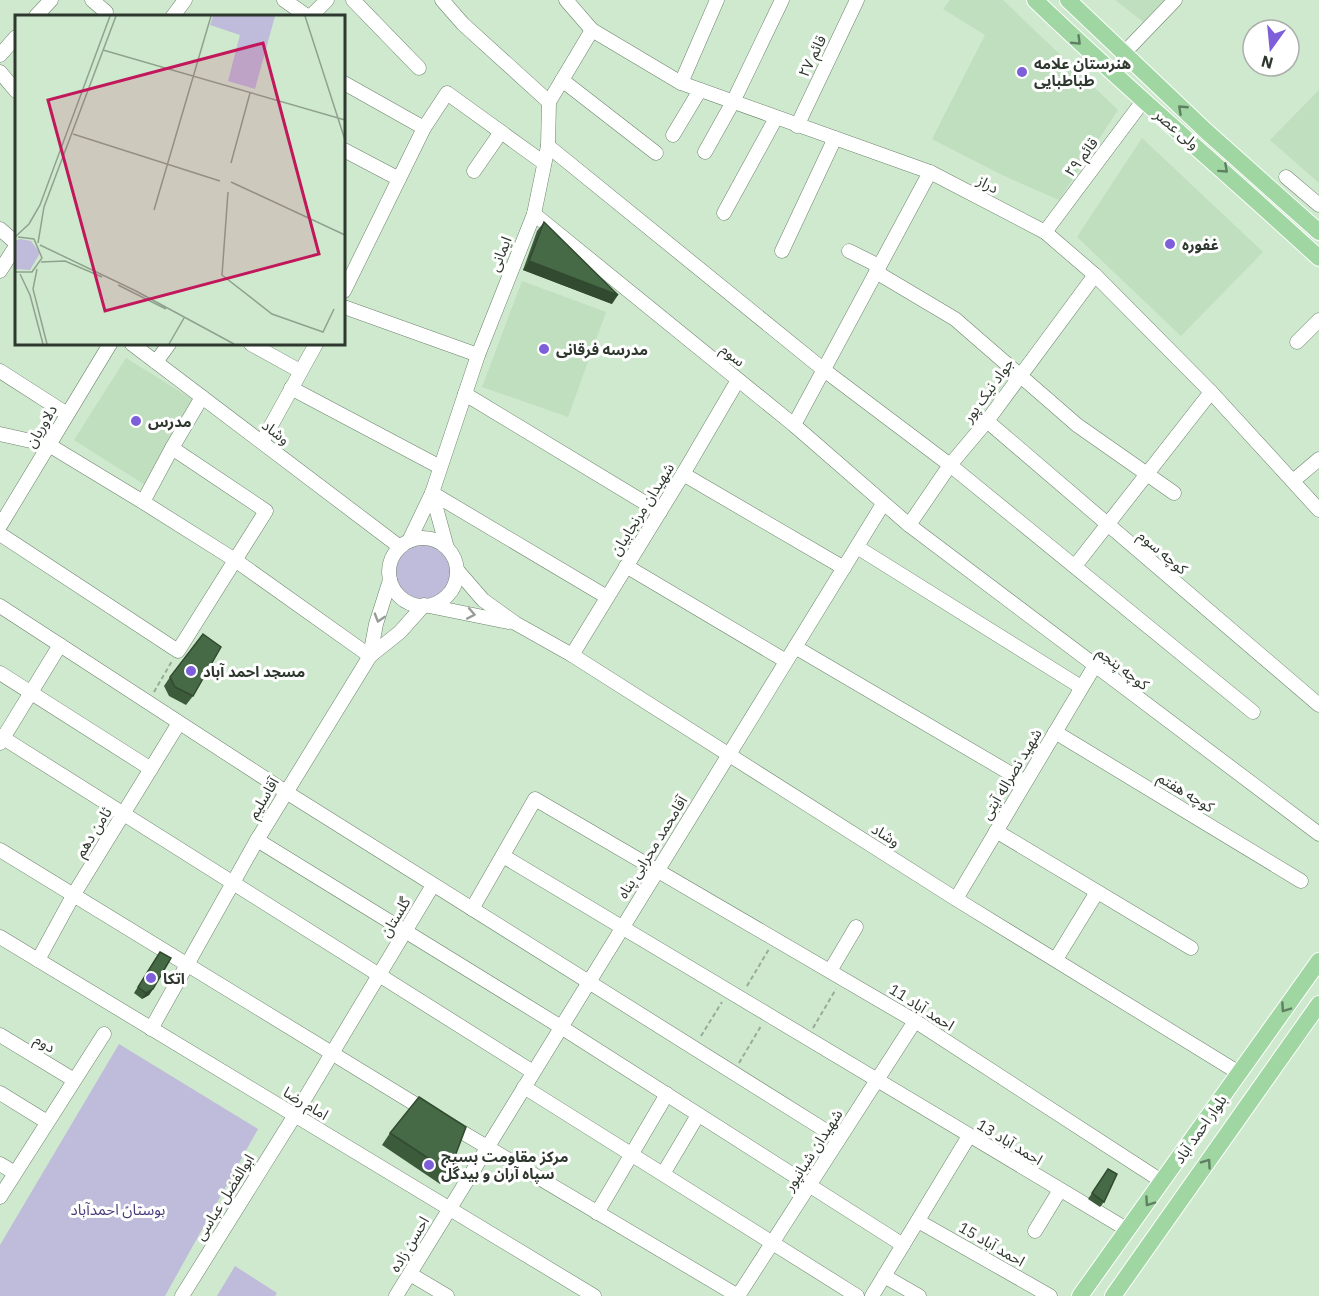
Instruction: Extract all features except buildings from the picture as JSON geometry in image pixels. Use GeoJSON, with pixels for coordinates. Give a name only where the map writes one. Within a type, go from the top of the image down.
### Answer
{"type":"FeatureCollection","features":[{"type":"Feature","properties":{"kind":"main road","name":"ولی عصر"},"geometry":{"type":"LineString","coordinates":[[1035,0],[1143,101],[1198,147],[1319,258]]}},
{"type":"Feature","properties":{"kind":"main road"},"geometry":{"type":"LineString","coordinates":[[1068,0],[1207,132],[1319,232]]}},
{"type":"Feature","properties":{"kind":"main road","name":"بلوار احمد آباد"},"geometry":{"type":"LineString","coordinates":[[1080,1296],[1319,961]]}},
{"type":"Feature","properties":{"kind":"main road","name":"بلوار احمد آباد"},"geometry":{"type":"LineString","coordinates":[[1113,1296],[1317,1011]]}},
{"type":"Feature","properties":{"kind":"main road"},"geometry":{"type":"LineString","coordinates":[[1128,1230],[1149,1244]]}},
{"type":"Feature","properties":{"kind":"street"},"geometry":{"type":"LineString","coordinates":[[37,15],[51,0]]}},
{"type":"Feature","properties":{"kind":"street"},"geometry":{"type":"LineString","coordinates":[[93,0],[106,12]]}},
{"type":"Feature","properties":{"kind":"street"},"geometry":{"type":"LineString","coordinates":[[175,15],[185,0]]}},
{"type":"Feature","properties":{"kind":"street"},"geometry":{"type":"LineString","coordinates":[[284,0],[307,15]]}},
{"type":"Feature","properties":{"kind":"street"},"geometry":{"type":"LineString","coordinates":[[310,15],[327,0]]}},
{"type":"Feature","properties":{"kind":"street"},"geometry":{"type":"LineString","coordinates":[[353,0],[419,68]]}},
{"type":"Feature","properties":{"kind":"street"},"geometry":{"type":"LineString","coordinates":[[442,0],[464,24],[549,102]]}},
{"type":"Feature","properties":{"kind":"street","name":"دراز"},"geometry":{"type":"LineString","coordinates":[[566,0],[592,30],[681,83],[930,172],[1045,232],[1095,275],[1211,392],[1319,510]]}},
{"type":"Feature","properties":{"kind":"street"},"geometry":{"type":"LineString","coordinates":[[681,83],[717,0]]}},
{"type":"Feature","properties":{"kind":"street"},"geometry":{"type":"LineString","coordinates":[[705,152],[733,102],[782,0]]}},
{"type":"Feature","properties":{"kind":"street","name":"قائم ۲۷"},"geometry":{"type":"LineString","coordinates":[[797,126],[857,0]]}},
{"type":"Feature","properties":{"kind":"street"},"geometry":{"type":"LineString","coordinates":[[1124,53],[1175,0]]}},
{"type":"Feature","properties":{"kind":"street","name":"ایمانی"},"geometry":{"type":"LineString","coordinates":[[404,544],[432,493],[478,355],[534,214],[548,146],[549,102],[592,30]]}},
{"type":"Feature","properties":{"kind":"street"},"geometry":{"type":"LineString","coordinates":[[1,53],[15,38]]}},
{"type":"Feature","properties":{"kind":"street"},"geometry":{"type":"LineString","coordinates":[[0,72],[15,90]]}},
{"type":"Feature","properties":{"kind":"street"},"geometry":{"type":"LineString","coordinates":[[562,80],[656,153]]}},
{"type":"Feature","properties":{"kind":"street"},"geometry":{"type":"LineString","coordinates":[[345,85],[424,128]]}},
{"type":"Feature","properties":{"kind":"street"},"geometry":{"type":"LineString","coordinates":[[673,135],[700,90]]}},
{"type":"Feature","properties":{"kind":"street"},"geometry":{"type":"LineString","coordinates":[[345,289],[424,128],[447,93],[544,163]]}},
{"type":"Feature","properties":{"kind":"street","name":"قائم ۲۹"},"geometry":{"type":"LineString","coordinates":[[1045,232],[1143,101]]}},
{"type":"Feature","properties":{"kind":"street"},"geometry":{"type":"LineString","coordinates":[[724,213],[776,118]]}},
{"type":"Feature","properties":{"kind":"street"},"geometry":{"type":"LineString","coordinates":[[474,171],[501,132]]}},
{"type":"Feature","properties":{"kind":"street"},"geometry":{"type":"LineString","coordinates":[[782,251],[835,138]]}},
{"type":"Feature","properties":{"kind":"street"},"geometry":{"type":"LineString","coordinates":[[548,146],[824,370],[950,465],[1253,712]]}},
{"type":"Feature","properties":{"kind":"street"},"geometry":{"type":"LineString","coordinates":[[345,151],[399,179]]}},
{"type":"Feature","properties":{"kind":"street"},"geometry":{"type":"LineString","coordinates":[[794,425],[930,172]]}},
{"type":"Feature","properties":{"kind":"street"},"geometry":{"type":"LineString","coordinates":[[1286,177],[1319,205]]}},
{"type":"Feature","properties":{"kind":"street","name":"سوم"},"geometry":{"type":"LineString","coordinates":[[534,214],[794,425],[909,525]]}},
{"type":"Feature","properties":{"kind":"street"},"geometry":{"type":"LineString","coordinates":[[0,229],[15,244]]}},
{"type":"Feature","properties":{"kind":"street"},"geometry":{"type":"LineString","coordinates":[[0,271],[15,247]]}},
{"type":"Feature","properties":{"kind":"street"},"geometry":{"type":"LineString","coordinates":[[849,251],[955,319],[1077,425],[1174,494]]}},
{"type":"Feature","properties":{"kind":"street","name":"جواد نیک پور"},"geometry":{"type":"LineString","coordinates":[[909,525],[950,465],[987,421],[1095,275]]}},
{"type":"Feature","properties":{"kind":"street"},"geometry":{"type":"LineString","coordinates":[[345,307],[478,355]]}},
{"type":"Feature","properties":{"kind":"street"},"geometry":{"type":"LineString","coordinates":[[1298,342],[1319,320]]}},
{"type":"Feature","properties":{"kind":"street","name":"دلاوریان"},"geometry":{"type":"LineString","coordinates":[[0,526],[109,345]]}},
{"type":"Feature","properties":{"kind":"street","name":"وشاد"},"geometry":{"type":"LineString","coordinates":[[133,345],[262,442],[404,544]]}},
{"type":"Feature","properties":{"kind":"street"},"geometry":{"type":"LineString","coordinates":[[156,362],[168,345]]}},
{"type":"Feature","properties":{"kind":"street"},"geometry":{"type":"LineString","coordinates":[[253,345],[300,371]]}},
{"type":"Feature","properties":{"kind":"street"},"geometry":{"type":"LineString","coordinates":[[262,442],[314,345]]}},
{"type":"Feature","properties":{"kind":"street"},"geometry":{"type":"LineString","coordinates":[[0,371],[67,414]]}},
{"type":"Feature","properties":{"kind":"street","name":"شهیدان مرنجابیان"},"geometry":{"type":"LineString","coordinates":[[572,655],[738,380]]}},
{"type":"Feature","properties":{"kind":"street"},"geometry":{"type":"LineString","coordinates":[[291,388],[440,467]]}},
{"type":"Feature","properties":{"kind":"street"},"geometry":{"type":"LineString","coordinates":[[1075,566],[1146,472],[1211,392]]}},
{"type":"Feature","properties":{"kind":"street"},"geometry":{"type":"LineString","coordinates":[[465,394],[660,512]]}},
{"type":"Feature","properties":{"kind":"street"},"geometry":{"type":"LineString","coordinates":[[143,502],[202,397]]}},
{"type":"Feature","properties":{"kind":"street","name":"کوچه سوم"},"geometry":{"type":"LineString","coordinates":[[987,421],[1319,705]]}},
{"type":"Feature","properties":{"kind":"street"},"geometry":{"type":"LineString","coordinates":[[0,434],[48,445],[235,560],[370,656],[400,632],[425,606],[446,597],[453,588],[457,570]]}},
{"type":"Feature","properties":{"kind":"street"},"geometry":{"type":"LineString","coordinates":[[0,534],[178,651],[266,511],[172,448]]}},
{"type":"Feature","properties":{"kind":"street"},"geometry":{"type":"LineString","coordinates":[[1293,481],[1319,459]]}},
{"type":"Feature","properties":{"kind":"street"},"geometry":{"type":"LineString","coordinates":[[683,474],[844,568]]}},
{"type":"Feature","properties":{"kind":"street"},"geometry":{"type":"LineString","coordinates":[[432,493],[447,548],[457,570],[483,600],[515,623]]}},
{"type":"Feature","properties":{"kind":"street"},"geometry":{"type":"LineString","coordinates":[[432,493],[607,597]]}},
{"type":"Feature","properties":{"kind":"street","name":"آقامحمد محرابی پناه"},"geometry":{"type":"LineString","coordinates":[[449,1208],[883,504]]}},
{"type":"Feature","properties":{"kind":"street","name":"کوچه پنجم"},"geometry":{"type":"LineString","coordinates":[[909,525],[1094,667],[1319,834]]}},
{"type":"Feature","properties":{"kind":"street"},"geometry":{"type":"LineString","coordinates":[[447,548],[429,539],[404,544],[390,564],[390,580],[397,594],[405,602],[515,623]]}},
{"type":"Feature","properties":{"kind":"street"},"geometry":{"type":"LineString","coordinates":[[856,547],[1081,687]]}},
{"type":"Feature","properties":{"kind":"street"},"geometry":{"type":"LineString","coordinates":[[626,566],[786,661]]}},
{"type":"Feature","properties":{"kind":"street","name":"آقاسلیم"},"geometry":{"type":"LineString","coordinates":[[151,1029],[257,840],[370,656],[376,624],[390,580]]}},
{"type":"Feature","properties":{"kind":"street"},"geometry":{"type":"LineString","coordinates":[[0,606],[286,792],[839,1139]]}},
{"type":"Feature","properties":{"kind":"street","name":"وشاد"},"geometry":{"type":"LineString","coordinates":[[515,623],[572,655],[956,899],[1239,1073]]}},
{"type":"Feature","properties":{"kind":"street"},"geometry":{"type":"LineString","coordinates":[[60,645],[1,739],[533,1072]]}},
{"type":"Feature","properties":{"kind":"street"},"geometry":{"type":"LineString","coordinates":[[795,647],[1025,782]]}},
{"type":"Feature","properties":{"kind":"street","name":"شهید نصراله آیتی"},"geometry":{"type":"LineString","coordinates":[[956,899],[1094,667]]}},
{"type":"Feature","properties":{"kind":"street"},"geometry":{"type":"LineString","coordinates":[[0,674],[151,769]]}},
{"type":"Feature","properties":{"kind":"street","name":"ثامن دهم"},"geometry":{"type":"LineString","coordinates":[[38,960],[74,894],[179,723]]}},
{"type":"Feature","properties":{"kind":"street","name":"کوچه هفتم"},"geometry":{"type":"LineString","coordinates":[[1054,732],[1300,881]]}},
{"type":"Feature","properties":{"kind":"street","name":"احمد آباد 11"},"geometry":{"type":"LineString","coordinates":[[503,856],[535,799],[915,1021],[1163,1182]]}},
{"type":"Feature","properties":{"kind":"street"},"geometry":{"type":"LineString","coordinates":[[996,831],[1191,948]]}},
{"type":"Feature","properties":{"kind":"street"},"geometry":{"type":"LineString","coordinates":[[257,840],[561,1027],[903,1245]]}},
{"type":"Feature","properties":{"kind":"street"},"geometry":{"type":"LineString","coordinates":[[0,850],[486,1148],[738,1296]]}},
{"type":"Feature","properties":{"kind":"street"},"geometry":{"type":"LineString","coordinates":[[472,909],[503,856]]}},
{"type":"Feature","properties":{"kind":"street","name":"احمد آباد 13"},"geometry":{"type":"LineString","coordinates":[[503,856],[876,1082],[1128,1230]]}},
{"type":"Feature","properties":{"kind":"street","name":"گلستان"},"geometry":{"type":"LineString","coordinates":[[295,1115],[433,885]]}},
{"type":"Feature","properties":{"kind":"street"},"geometry":{"type":"LineString","coordinates":[[1056,959],[1097,892]]}},
{"type":"Feature","properties":{"kind":"street"},"geometry":{"type":"LineString","coordinates":[[836,975],[856,927]]}},
{"type":"Feature","properties":{"kind":"street","name":"امام رضا"},"geometry":{"type":"LineString","coordinates":[[0,937],[594,1296]]}},
{"type":"Feature","properties":{"kind":"street","name":"شهیدان شبانپور"},"geometry":{"type":"LineString","coordinates":[[738,1296],[915,1021]]}},
{"type":"Feature","properties":{"kind":"street"},"geometry":{"type":"LineString","coordinates":[[0,1197],[104,1034]]}},
{"type":"Feature","properties":{"kind":"street","name":"دوم"},"geometry":{"type":"LineString","coordinates":[[0,1035],[74,1080]]}},
{"type":"Feature","properties":{"kind":"street"},"geometry":{"type":"LineString","coordinates":[[524,1087],[857,1296]]}},
{"type":"Feature","properties":{"kind":"street"},"geometry":{"type":"LineString","coordinates":[[0,1094],[47,1122]]}},
{"type":"Feature","properties":{"kind":"street"},"geometry":{"type":"LineString","coordinates":[[597,1213],[667,1094]]}},
{"type":"Feature","properties":{"kind":"street","name":"ابوالفضل عباسی"},"geometry":{"type":"LineString","coordinates":[[182,1296],[295,1115]]}},
{"type":"Feature","properties":{"kind":"street"},"geometry":{"type":"LineString","coordinates":[[663,1174],[698,1115]]}},
{"type":"Feature","properties":{"kind":"street"},"geometry":{"type":"LineString","coordinates":[[872,1296],[969,1136]]}},
{"type":"Feature","properties":{"kind":"street"},"geometry":{"type":"LineString","coordinates":[[0,1164],[15,1173]]}},
{"type":"Feature","properties":{"kind":"street"},"geometry":{"type":"LineString","coordinates":[[1035,1232],[1060,1190]]}},
{"type":"Feature","properties":{"kind":"street","name":"احسن زاده"},"geometry":{"type":"LineString","coordinates":[[396,1296],[449,1208]]}},
{"type":"Feature","properties":{"kind":"street","name":"احمد آباد 15"},"geometry":{"type":"LineString","coordinates":[[918,1221],[1050,1296]]}},
{"type":"Feature","properties":{"kind":"street"},"geometry":{"type":"LineString","coordinates":[[410,1274],[447,1296]]}},
{"type":"Feature","properties":{"kind":"street"},"geometry":{"type":"LineString","coordinates":[[884,1276],[919,1296]]}},
{"type":"Feature","properties":{"kind":"path"},"geometry":{"type":"LineString","coordinates":[[148,702],[178,651]]}},
{"type":"Feature","properties":{"kind":"path"},"geometry":{"type":"LineString","coordinates":[[694,1048],[774,939]]}},
{"type":"Feature","properties":{"kind":"path"},"geometry":{"type":"LineString","coordinates":[[806,1039],[836,975]]}},
{"type":"Feature","properties":{"kind":"path"},"geometry":{"type":"LineString","coordinates":[[733,1073],[768,1015]]}},
{"type":"Feature","properties":{"kind":"shaded area","name":"هنرستان علامه طباطبایی"},"geometry":{"type":"Polygon","coordinates":[[[950,0],[1003,0],[1118,110],[1059,200],[1002,175],[932,139],[985,35],[943,9],[950,0]]]}},
{"type":"Feature","properties":{"kind":"shaded area"},"geometry":{"type":"Polygon","coordinates":[[[1115,0],[1169,0],[1146,24],[1115,0]]]}},
{"type":"Feature","properties":{"kind":"shaded area"},"geometry":{"type":"Polygon","coordinates":[[[1319,90],[1319,183],[1270,140],[1319,90]]]}},
{"type":"Feature","properties":{"kind":"shaded area","name":"غفوره"},"geometry":{"type":"Polygon","coordinates":[[[1142,138],[1263,252],[1181,336],[1077,237],[1142,138]]]}},
{"type":"Feature","properties":{"kind":"shaded area","name":"مدرسه فرقانی"},"geometry":{"type":"Polygon","coordinates":[[[522,281],[606,312],[568,417],[482,387],[522,281]]]}},
{"type":"Feature","properties":{"kind":"shaded area","name":"مدرس"},"geometry":{"type":"Polygon","coordinates":[[[126,358],[197,402],[145,485],[74,440],[126,358]]]}},
{"type":"Feature","properties":{"kind":"green space"},"geometry":{"type":"Polygon","coordinates":[[[421,541],[437,546],[443,551],[451,564],[452,572],[444,591],[424,605],[402,592],[393,574],[396,559],[400,553],[421,541]]]}},
{"type":"Feature","properties":{"kind":"green space","name":"بوستان احمدآباد"},"geometry":{"type":"Polygon","coordinates":[[[119,1044],[258,1129],[165,1296],[0,1296],[0,1245],[119,1044]]]}},
{"type":"Feature","properties":{"kind":"green space"},"geometry":{"type":"Polygon","coordinates":[[[235,1266],[277,1293],[275,1296],[217,1296],[235,1266]]]}},
{"type":"Feature","properties":{"kind":"place","name":"هنرستان علامه طباطبایی"},"geometry":{"type":"Point","coordinates":[1022,72]}},
{"type":"Feature","properties":{"kind":"place","name":"غفوره"},"geometry":{"type":"Point","coordinates":[1170,244]}},
{"type":"Feature","properties":{"kind":"place","name":"مدرسه فرقانی"},"geometry":{"type":"Point","coordinates":[544,349]}},
{"type":"Feature","properties":{"kind":"place","name":"مدرس"},"geometry":{"type":"Point","coordinates":[136,421]}},
{"type":"Feature","properties":{"kind":"place","name":"مسجد احمد آباد"},"geometry":{"type":"Point","coordinates":[191,671]}},
{"type":"Feature","properties":{"kind":"place","name":"اتکا"},"geometry":{"type":"Point","coordinates":[151,978]}},
{"type":"Feature","properties":{"kind":"place","name":"مرکز مقاومت بسیج سپاه آران و بیدگل"},"geometry":{"type":"Point","coordinates":[429,1165]}}]}
